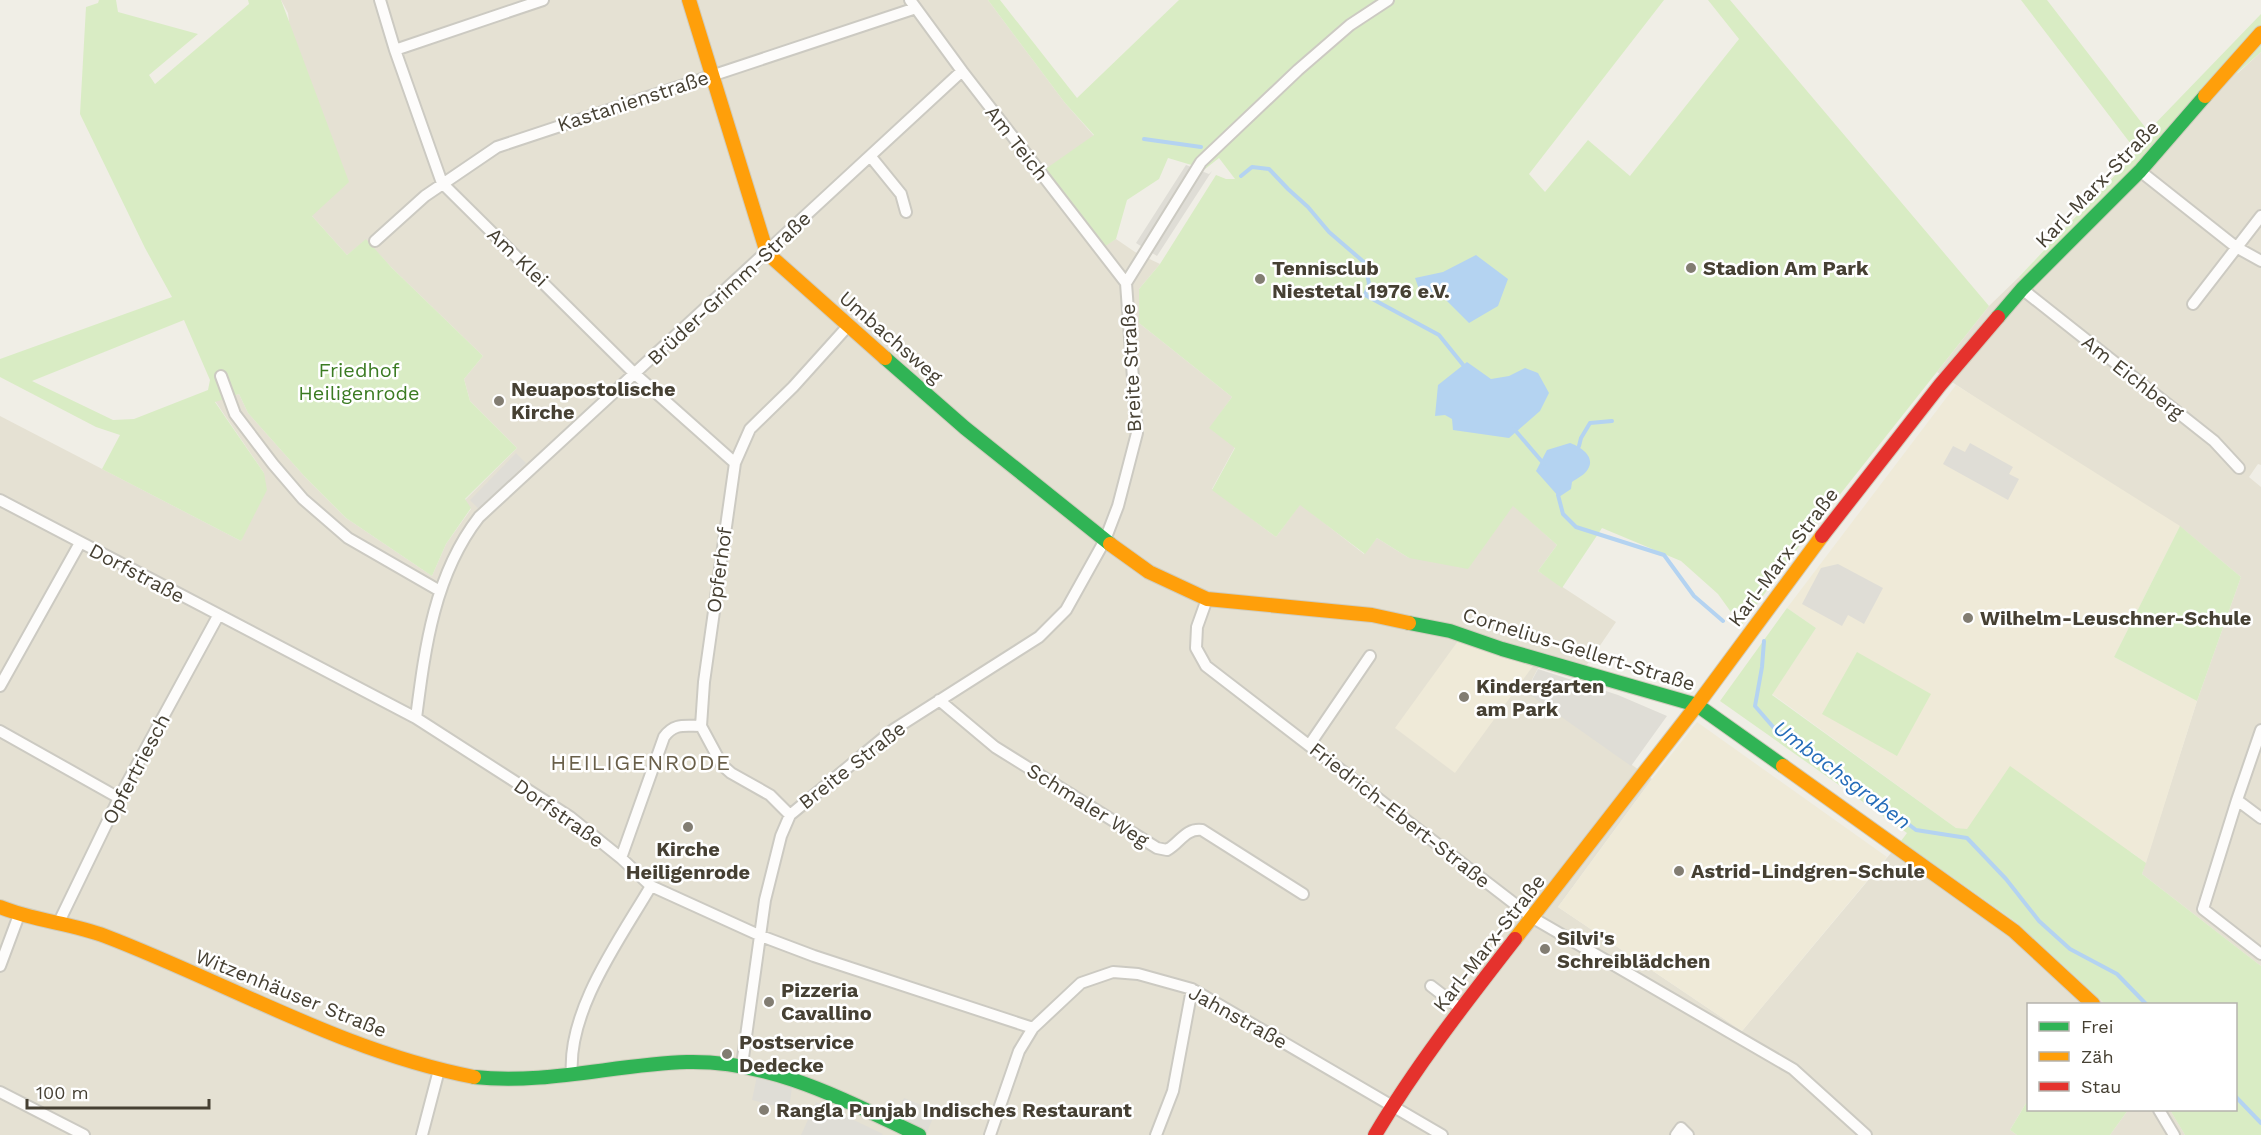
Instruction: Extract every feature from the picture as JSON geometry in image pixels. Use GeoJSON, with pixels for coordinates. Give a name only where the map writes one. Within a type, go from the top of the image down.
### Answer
{"type":"FeatureCollection","features":[{"type":"Feature","properties":{"kind":"street","name":"Am Klei"},"geometry":{"type":"LineString","coordinates":[[380,0],[395,50],[442,183],[635,374],[735,463]]}},
{"type":"Feature","properties":{"kind":"street"},"geometry":{"type":"LineString","coordinates":[[395,50],[543,0]]}},
{"type":"Feature","properties":{"kind":"street"},"geometry":{"type":"LineString","coordinates":[[689,0],[767,253]]}},
{"type":"Feature","properties":{"kind":"street","name":"Breite Straße"},"geometry":{"type":"LineString","coordinates":[[742,1065],[765,900],[781,836],[790,815],[893,730],[1039,638],[1066,610],[1106,540],[1118,506],[1137,433],[1126,283],[1201,162],[1298,70],[1350,25],[1388,0]]}},
{"type":"Feature","properties":{"kind":"street","name":"Kastanienstraße"},"geometry":{"type":"LineString","coordinates":[[375,241],[442,183],[497,147],[713,75],[913,4]]}},
{"type":"Feature","properties":{"kind":"street","name":"Am Teich"},"geometry":{"type":"LineString","coordinates":[[913,4],[1126,283]]}},
{"type":"Feature","properties":{"kind":"street","name":"Karl-Marx-Straße"},"geometry":{"type":"LineString","coordinates":[[1375,1135],[1392,1106],[1461,1009],[1697,705],[1853,496],[1974,344],[2022,289],[2140,171],[2261,33]]}},
{"type":"Feature","properties":{"kind":"street","name":"Brüder-Grimm-Straße"},"geometry":{"type":"LineString","coordinates":[[416,718],[425,651],[440,591],[456,552],[479,517],[872,157],[962,71]]}},
{"type":"Feature","properties":{"kind":"street"},"geometry":{"type":"LineString","coordinates":[[872,157],[900,194],[906,212]]}},
{"type":"Feature","properties":{"kind":"street"},"geometry":{"type":"LineString","coordinates":[[2140,171],[2236,247],[2261,261]]}},
{"type":"Feature","properties":{"kind":"street"},"geometry":{"type":"LineString","coordinates":[[2193,304],[2261,216]]}},
{"type":"Feature","properties":{"kind":"street","name":"Umbachsweg"},"geometry":{"type":"LineString","coordinates":[[767,253],[965,428],[1064,504],[1106,540],[1149,572],[1207,599]]}},
{"type":"Feature","properties":{"kind":"street","name":"Am Eichberg"},"geometry":{"type":"LineString","coordinates":[[2022,289],[2214,441],[2239,468]]}},
{"type":"Feature","properties":{"kind":"street","name":"Opferhof"},"geometry":{"type":"LineString","coordinates":[[701,726],[705,672],[735,463],[750,429],[793,387],[848,326]]}},
{"type":"Feature","properties":{"kind":"street"},"geometry":{"type":"LineString","coordinates":[[221,376],[235,414],[303,499],[348,538],[440,591]]}},
{"type":"Feature","properties":{"kind":"street","name":"Dorfstraße"},"geometry":{"type":"LineString","coordinates":[[0,500],[416,718],[464,751],[570,817],[621,858],[651,886],[761,936],[1033,1028]]}},
{"type":"Feature","properties":{"kind":"street"},"geometry":{"type":"LineString","coordinates":[[0,686],[80,543]]}},
{"type":"Feature","properties":{"kind":"street","name":"Cornelius-Gellert-Straße"},"geometry":{"type":"LineString","coordinates":[[1207,599],[1328,610],[1412,622],[1450,631],[1697,705],[2014,931],[2091,1003]]}},
{"type":"Feature","properties":{"kind":"street","name":"Friedrich-Ebert-Straße"},"geometry":{"type":"LineString","coordinates":[[1207,599],[1197,627],[1196,648],[1206,666],[1533,918],[1793,1069],[1866,1135]]}},
{"type":"Feature","properties":{"kind":"street","name":"Opfertriesch"},"geometry":{"type":"LineString","coordinates":[[58,924],[119,798],[218,616]]}},
{"type":"Feature","properties":{"kind":"street"},"geometry":{"type":"LineString","coordinates":[[1310,744],[1370,656]]}},
{"type":"Feature","properties":{"kind":"street","name":"Schmaler Weg"},"geometry":{"type":"LineString","coordinates":[[939,700],[995,747],[1157,848],[1167,850],[1187,832],[1194,829],[1202,830],[1303,894]]}},
{"type":"Feature","properties":{"kind":"street"},"geometry":{"type":"LineString","coordinates":[[621,858],[664,738],[670,729],[678,726],[701,726],[722,765],[731,773],[770,795],[790,815]]}},
{"type":"Feature","properties":{"kind":"street"},"geometry":{"type":"LineString","coordinates":[[2261,730],[2203,909],[2261,954]]}},
{"type":"Feature","properties":{"kind":"street"},"geometry":{"type":"LineString","coordinates":[[0,731],[119,798]]}},
{"type":"Feature","properties":{"kind":"street"},"geometry":{"type":"LineString","coordinates":[[2237,800],[2261,818]]}},
{"type":"Feature","properties":{"kind":"street"},"geometry":{"type":"LineString","coordinates":[[572,1074],[571,1062],[582,1012],[600,972],[651,886]]}},
{"type":"Feature","properties":{"kind":"street","name":"Witzenhäuser Straße"},"geometry":{"type":"LineString","coordinates":[[0,907],[19,915],[103,935],[326,1032],[439,1070],[476,1077],[513,1079],[644,1065],[678,1063],[742,1065],[807,1083],[919,1135]]}},
{"type":"Feature","properties":{"kind":"street"},"geometry":{"type":"LineString","coordinates":[[0,966],[19,915]]}},
{"type":"Feature","properties":{"kind":"street","name":"Jahnstraße"},"geometry":{"type":"LineString","coordinates":[[1033,1028],[1081,982],[1113,972],[1138,974],[1192,989],[1442,1135]]}},
{"type":"Feature","properties":{"kind":"street"},"geometry":{"type":"LineString","coordinates":[[1431,986],[1461,1009]]}},
{"type":"Feature","properties":{"kind":"street"},"geometry":{"type":"LineString","coordinates":[[1156,1135],[1173,1091],[1192,989]]}},
{"type":"Feature","properties":{"kind":"street"},"geometry":{"type":"LineString","coordinates":[[990,1135],[1019,1051],[1033,1028]]}},
{"type":"Feature","properties":{"kind":"street"},"geometry":{"type":"LineString","coordinates":[[422,1135],[439,1070]]}},
{"type":"Feature","properties":{"kind":"street"},"geometry":{"type":"LineString","coordinates":[[0,1092],[84,1135]]}},
{"type":"Feature","properties":{"kind":"street"},"geometry":{"type":"LineString","coordinates":[[2160,1111],[2174,1135]]}},
{"type":"Feature","properties":{"kind":"street"},"geometry":{"type":"LineString","coordinates":[[1676,1135],[1681,1128],[1688,1135]]}},
{"type":"Feature","properties":{"kind":"shaded area"},"geometry":{"type":"Polygon","coordinates":[[[281,0],[988,0],[1065,103],[1094,136],[1045,170],[1104,246],[1116,239],[1135,252],[1160,264],[1139,289],[1139,323],[1232,397],[1210,428],[1235,447],[1212,489],[1276,537],[1300,504],[1364,554],[1377,538],[1409,558],[1513,505],[1557,545],[1538,571],[1616,622],[1584,669],[1546,653],[1526,691],[1652,779],[1558,907],[1742,1031],[1901,841],[2016,922],[2104,1003],[2027,1003],[2027,1102],[2010,1130],[2017,1135],[0,1135],[0,416],[241,541],[264,473],[215,401],[239,394],[248,413],[305,477],[346,518],[432,576],[446,544],[471,509],[465,500],[517,448],[470,401],[464,379],[483,356],[366,240],[347,255],[312,216],[288,13],[281,0]]]}},
{"type":"Feature","properties":{"kind":"shaded area"},"geometry":{"type":"Polygon","coordinates":[[[2261,52],[2261,465],[2258,464],[2249,477],[2261,487],[2261,966],[2142,874],[2197,701],[2241,577],[2182,528],[1937,372],[1989,306],[2019,277],[2025,282],[2220,74],[2238,73],[2261,52]]]}},
{"type":"Feature","properties":{"kind":"shaded area"},"geometry":{"type":"Polygon","coordinates":[[[1186,165],[1209,174],[1212,171],[1157,256],[1136,243],[1186,165]]]}},
{"type":"Feature","properties":{"kind":"shaded area","name":"Wilhelm-Leuschner-Schule"},"geometry":{"type":"Polygon","coordinates":[[[1956,385],[2180,526],[2114,657],[2197,701],[2146,863],[2131,852],[1956,828],[1772,694],[1816,628],[1787,608],[1956,385]]]}},
{"type":"Feature","properties":{"kind":"shaded area"},"geometry":{"type":"Polygon","coordinates":[[[1970,443],[2013,467],[2009,474],[2019,479],[2008,500],[1943,464],[1953,446],[1965,452],[1970,443]]]}},
{"type":"Feature","properties":{"kind":"shaded area"},"geometry":{"type":"Polygon","coordinates":[[[516,453],[526,463],[480,510],[470,500],[516,453]]]}},
{"type":"Feature","properties":{"kind":"shaded area"},"geometry":{"type":"Polygon","coordinates":[[[1838,564],[1883,588],[1864,624],[1848,615],[1842,626],[1802,604],[1821,568],[1838,564]]]}},
{"type":"Feature","properties":{"kind":"shaded area","name":"Kindergarten am Park"},"geometry":{"type":"Polygon","coordinates":[[[1458,641],[1533,666],[1455,773],[1395,728],[1458,641]]]}},
{"type":"Feature","properties":{"kind":"shaded area"},"geometry":{"type":"Polygon","coordinates":[[[1538,669],[1618,695],[1667,716],[1631,766],[1526,692],[1538,669]]]}},
{"type":"Feature","properties":{"kind":"shaded area","name":"Astrid-Lindgren-Schule"},"geometry":{"type":"Polygon","coordinates":[[[1697,722],[1887,857],[1742,1031],[1558,907],[1697,722]]]}},
{"type":"Feature","properties":{"kind":"shaded area"},"geometry":{"type":"Polygon","coordinates":[[[757,1076],[792,1087],[789,1109],[752,1100],[757,1076]]]}},
{"type":"Feature","properties":{"kind":"shaded area"},"geometry":{"type":"Polygon","coordinates":[[[904,1098],[936,1111],[927,1132],[896,1115],[904,1098]]]}},
{"type":"Feature","properties":{"kind":"shaded area"},"geometry":{"type":"Polygon","coordinates":[[[816,1102],[883,1134],[801,1135],[816,1102]]]}},
{"type":"Feature","properties":{"kind":"shaded area"},"geometry":{"type":"Polygon","coordinates":[[[2127,1111],[2171,1111],[2185,1135],[2110,1135],[2127,1111]]]}},
{"type":"Feature","properties":{"kind":"green space","name":"Friedhof Heiligenrode"},"geometry":{"type":"Polygon","coordinates":[[[99,0],[116,0],[118,12],[198,34],[149,75],[155,84],[249,4],[248,0],[281,0],[349,182],[312,216],[347,255],[366,239],[392,268],[483,356],[464,379],[470,401],[517,448],[465,499],[471,508],[446,544],[432,576],[346,518],[305,477],[248,413],[239,394],[215,402],[264,473],[267,490],[241,541],[102,469],[120,435],[96,427],[0,377],[0,359],[172,297],[145,248],[80,114],[86,7],[98,3],[99,0]],[[184,320],[32,381],[113,420],[134,419],[208,390],[210,380],[184,320]]]}},
{"type":"Feature","properties":{"kind":"green space"},"geometry":{"type":"Polygon","coordinates":[[[988,0],[1000,0],[1077,98],[1179,0],[1664,0],[1529,174],[1545,192],[1588,140],[1630,176],[1739,39],[1708,0],[1730,0],[1989,306],[1800,545],[1741,626],[1718,594],[1681,561],[1602,528],[1562,588],[1538,571],[1557,545],[1513,506],[1468,569],[1409,558],[1377,538],[1365,554],[1300,505],[1276,537],[1212,490],[1235,448],[1209,428],[1232,397],[1139,323],[1139,289],[1160,264],[1216,175],[1226,179],[1235,179],[1219,158],[1205,169],[1168,158],[1159,179],[1127,200],[1116,239],[1104,247],[1044,170],[1094,135],[1065,103],[988,0]]]}},
{"type":"Feature","properties":{"kind":"green space"},"geometry":{"type":"Polygon","coordinates":[[[2021,0],[2047,0],[2148,131],[2261,14],[2261,52],[2237,73],[2219,75],[2139,163],[2025,282],[2019,277],[2137,152],[2021,0]]]}},
{"type":"Feature","properties":{"kind":"green space"},"geometry":{"type":"Polygon","coordinates":[[[2180,526],[2241,577],[2197,701],[2114,657],[2180,526]]]}},
{"type":"Feature","properties":{"kind":"green space"},"geometry":{"type":"Polygon","coordinates":[[[1787,608],[1816,628],[1772,695],[1956,828],[1967,829],[2010,766],[2146,863],[2142,874],[2261,966],[2261,1135],[2185,1135],[2171,1111],[2237,1111],[2237,1003],[2104,1003],[2016,922],[1901,841],[1907,833],[1720,701],[1787,608]]]}},
{"type":"Feature","properties":{"kind":"green space"},"geometry":{"type":"Polygon","coordinates":[[[1857,652],[1931,694],[1897,756],[1822,714],[1857,652]]]}},
{"type":"Feature","properties":{"kind":"green space"},"geometry":{"type":"Polygon","coordinates":[[[2027,1102],[2027,1111],[2127,1111],[2110,1135],[2017,1135],[2010,1130],[2027,1102]]]}},
{"type":"Feature","properties":{"kind":"water"},"geometry":{"type":"Polygon","coordinates":[[[1476,255],[1508,279],[1498,306],[1469,323],[1440,294],[1420,292],[1415,278],[1443,272],[1476,255]]]}},
{"type":"Feature","properties":{"kind":"water"},"geometry":{"type":"Polygon","coordinates":[[[1467,362],[1491,379],[1509,376],[1525,368],[1538,373],[1549,393],[1540,411],[1509,438],[1453,430],[1452,419],[1445,415],[1435,416],[1438,385],[1467,362]]]}},
{"type":"Feature","properties":{"kind":"water"},"geometry":{"type":"Polygon","coordinates":[[[1570,443],[1585,452],[1590,464],[1585,473],[1572,482],[1571,489],[1559,497],[1536,471],[1547,450],[1570,443]]]}},
{"type":"Feature","properties":{"kind":"waterway","name":"Umbachsgraben"},"geometry":{"type":"LineString","coordinates":[[1144,139],[1201,147]]}},
{"type":"Feature","properties":{"kind":"waterway","name":"Umbachsgraben"},"geometry":{"type":"LineString","coordinates":[[1241,176],[1252,167],[1269,169],[1308,207],[1329,232],[1365,263],[1369,284],[1365,295],[1439,335],[1464,366]]}},
{"type":"Feature","properties":{"kind":"waterway"},"geometry":{"type":"LineString","coordinates":[[1579,446],[1590,423],[1612,421]]}},
{"type":"Feature","properties":{"kind":"waterway","name":"Umbachsgraben"},"geometry":{"type":"LineString","coordinates":[[1514,429],[1544,464]]}},
{"type":"Feature","properties":{"kind":"waterway","name":"Umbachsgraben"},"geometry":{"type":"LineString","coordinates":[[1558,495],[1563,514],[1576,527],[1664,555],[1694,596],[1723,621]]}},
{"type":"Feature","properties":{"kind":"waterway","name":"Umbachsgraben"},"geometry":{"type":"LineString","coordinates":[[1764,641],[1755,706],[1774,728],[1806,746],[1916,830],[1967,838],[2006,879],[2039,921],[2070,949],[2117,974],[2145,1003]]}},
{"type":"Feature","properties":{"kind":"waterway","name":"Umbachsgraben"},"geometry":{"type":"LineString","coordinates":[[2237,1098],[2261,1123]]}},
{"type":"Feature","properties":{"kind":"traffic: fast"},"geometry":{"type":"LineString","coordinates":[[1998,317],[2022,289],[2140,171],[2205,96]]}},
{"type":"Feature","properties":{"kind":"traffic: fast"},"geometry":{"type":"LineString","coordinates":[[885,358],[965,428],[1110,544]]}},
{"type":"Feature","properties":{"kind":"traffic: fast"},"geometry":{"type":"LineString","coordinates":[[1409,623],[1450,631],[1502,649],[1697,705],[1783,766]]}},
{"type":"Feature","properties":{"kind":"traffic: fast"},"geometry":{"type":"LineString","coordinates":[[474,1077],[528,1078],[660,1064],[718,1063],[778,1075],[807,1085],[919,1135]]}},
{"type":"Feature","properties":{"kind":"traffic: slow"},"geometry":{"type":"LineString","coordinates":[[689,0],[767,253],[885,358]]}},
{"type":"Feature","properties":{"kind":"traffic: slow"},"geometry":{"type":"LineString","coordinates":[[2205,96],[2261,33]]}},
{"type":"Feature","properties":{"kind":"traffic: slow"},"geometry":{"type":"LineString","coordinates":[[1515,939],[1697,705],[1822,536]]}},
{"type":"Feature","properties":{"kind":"traffic: slow"},"geometry":{"type":"LineString","coordinates":[[1110,544],[1149,572],[1207,599],[1372,615],[1409,623]]}},
{"type":"Feature","properties":{"kind":"traffic: slow"},"geometry":{"type":"LineString","coordinates":[[1783,766],[2014,931],[2092,1003]]}},
{"type":"Feature","properties":{"kind":"traffic: slow"},"geometry":{"type":"LineString","coordinates":[[0,907],[105,936],[333,1034],[426,1066],[474,1077]]}},
{"type":"Feature","properties":{"kind":"traffic: jam"},"geometry":{"type":"LineString","coordinates":[[1822,536],[1940,385],[1998,317]]}},
{"type":"Feature","properties":{"kind":"traffic: jam"},"geometry":{"type":"LineString","coordinates":[[1375,1135],[1424,1059],[1515,939]]}},
{"type":"Feature","properties":{"kind":"place","name":"Stadion Am Park"},"geometry":{"type":"Point","coordinates":[1691,268]}},
{"type":"Feature","properties":{"kind":"place","name":"Tennisclub Niestetal 1976 e.V."},"geometry":{"type":"Point","coordinates":[1260,279]}},
{"type":"Feature","properties":{"kind":"place","name":"Neuapostolische Kirche"},"geometry":{"type":"Point","coordinates":[499,401]}},
{"type":"Feature","properties":{"kind":"place","name":"Wilhelm-Leuschner-Schule"},"geometry":{"type":"Point","coordinates":[1968,618]}},
{"type":"Feature","properties":{"kind":"place","name":"Kindergarten am Park"},"geometry":{"type":"Point","coordinates":[1464,697]}},
{"type":"Feature","properties":{"kind":"place","name":"Kirche Heiligenrode"},"geometry":{"type":"Point","coordinates":[688,827]}},
{"type":"Feature","properties":{"kind":"place","name":"Astrid-Lindgren-Schule"},"geometry":{"type":"Point","coordinates":[1679,871]}},
{"type":"Feature","properties":{"kind":"place","name":"Silvi's Schreiblädchen"},"geometry":{"type":"Point","coordinates":[1545,949]}},
{"type":"Feature","properties":{"kind":"place","name":"Pizzeria Cavallino"},"geometry":{"type":"Point","coordinates":[769,1002]}},
{"type":"Feature","properties":{"kind":"place","name":"Postservice Dedecke"},"geometry":{"type":"Point","coordinates":[727,1054]}},
{"type":"Feature","properties":{"kind":"place","name":"Rangla Punjab Indisches Restaurant"},"geometry":{"type":"Point","coordinates":[764,1110]}},
{"type":"Feature","properties":{"kind":"district","name":"HEILIGENRODE"},"geometry":{"type":"Point","coordinates":[641,762]}}]}
